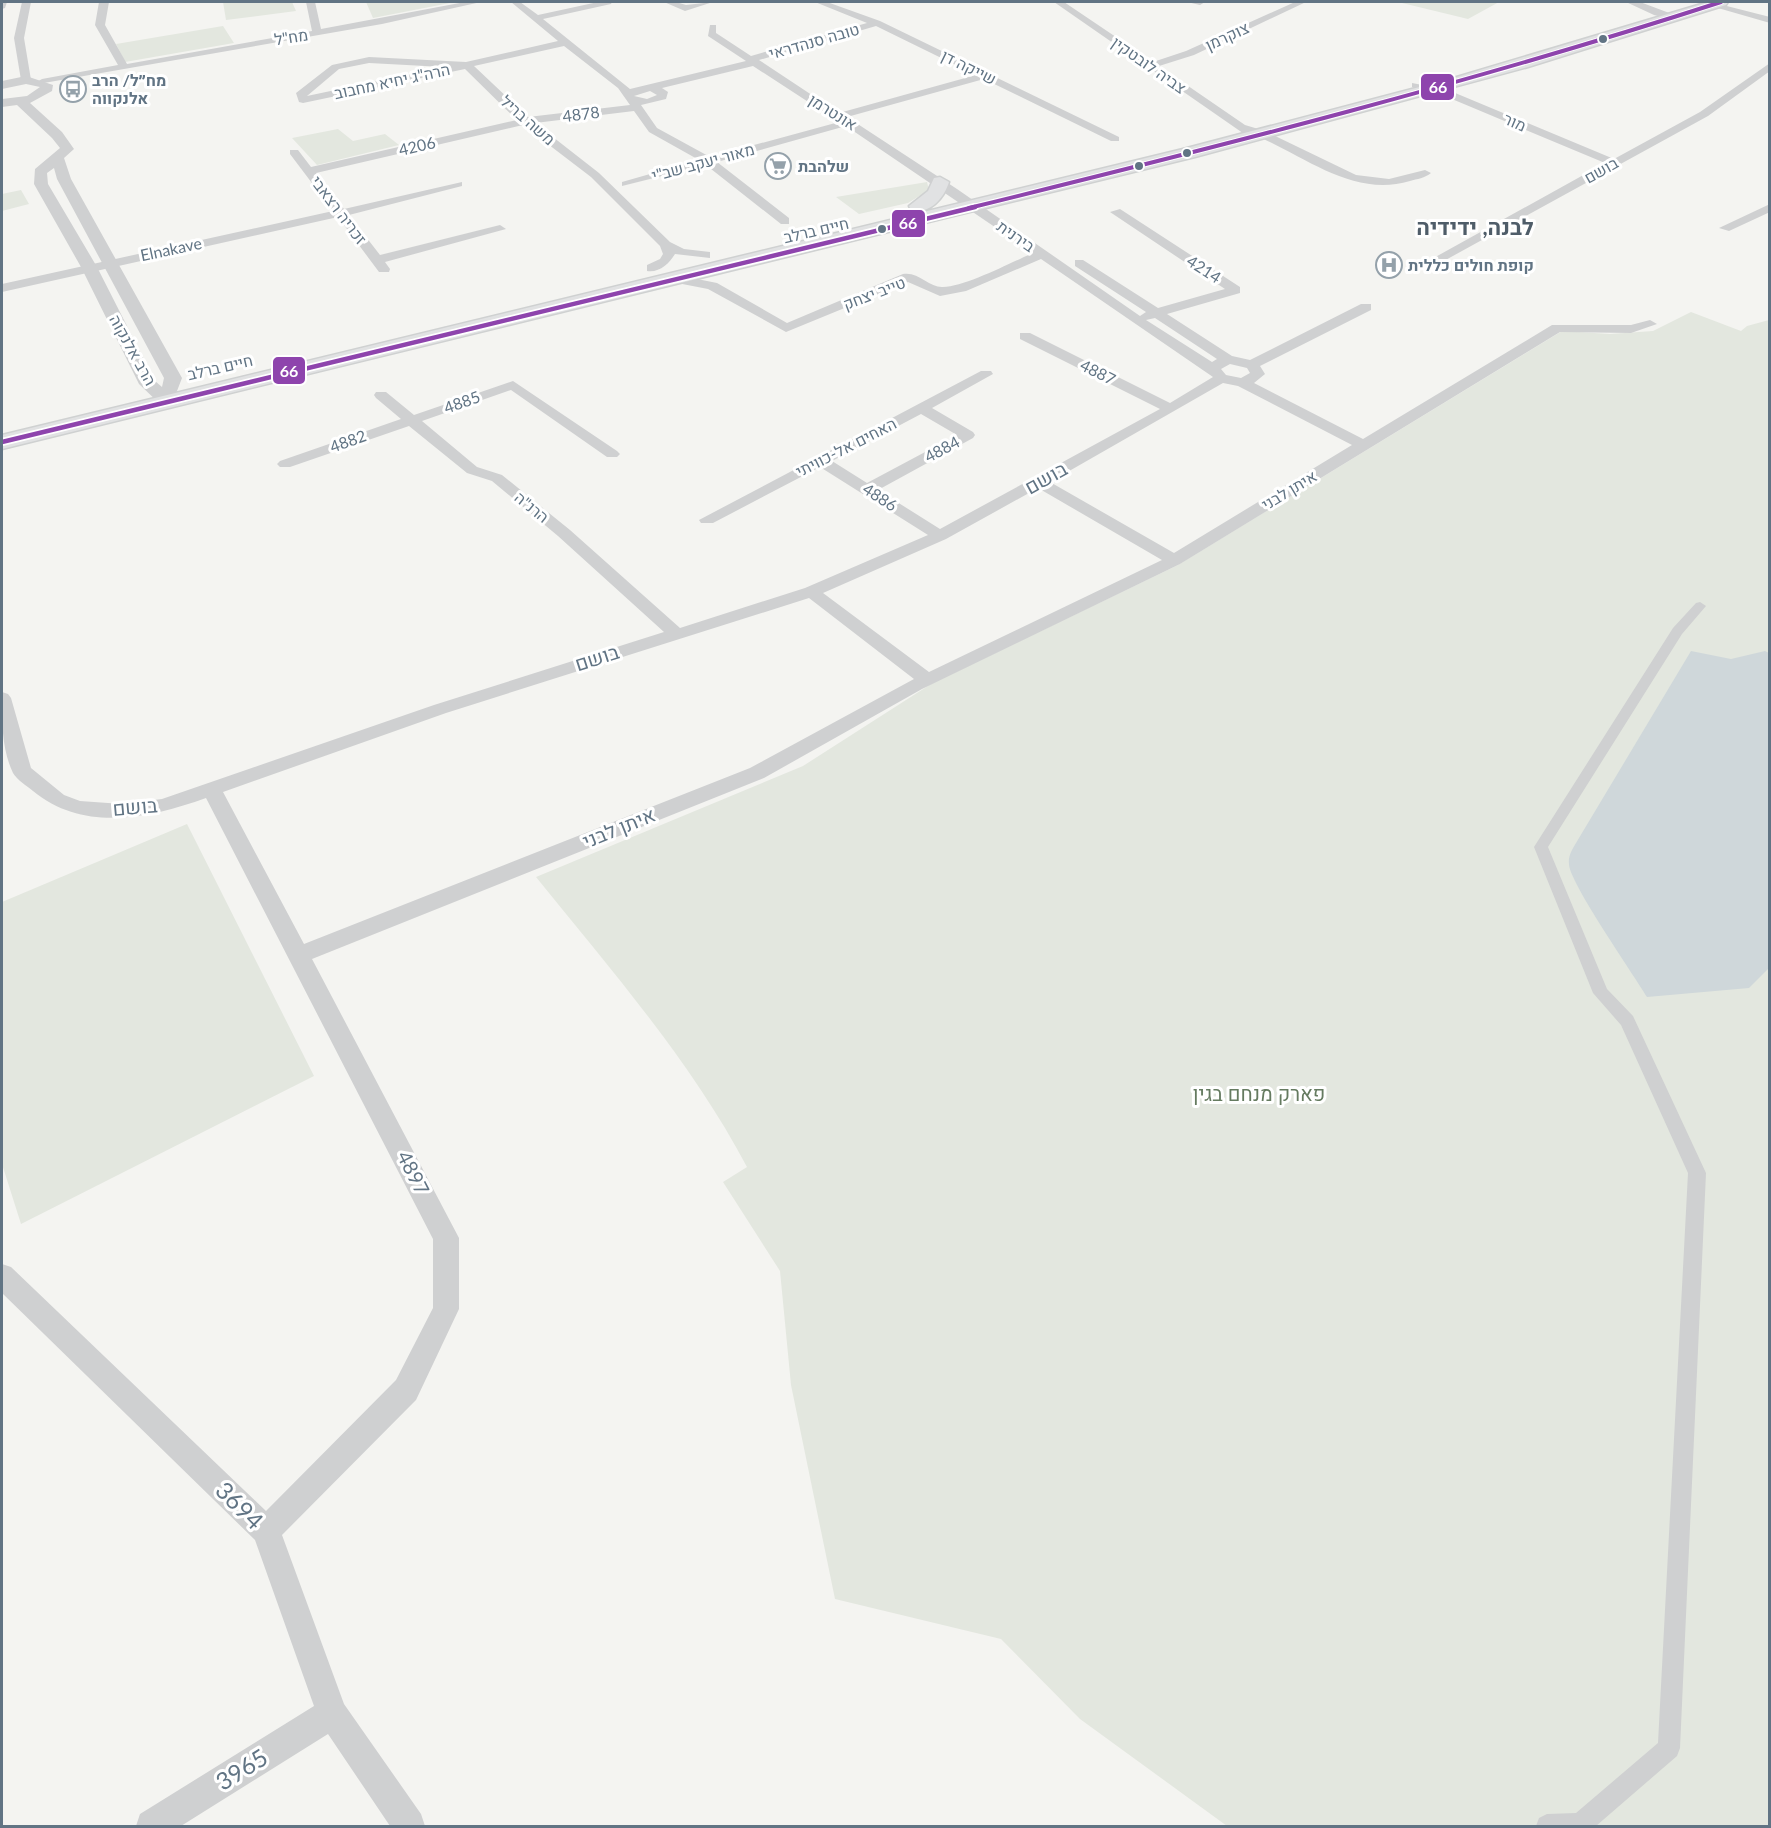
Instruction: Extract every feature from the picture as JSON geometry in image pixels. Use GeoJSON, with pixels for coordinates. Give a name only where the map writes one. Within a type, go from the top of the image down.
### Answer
{"type":"FeatureCollection","features":[{"type":"Feature","properties":{"kind":"main road","name":"חיים ברלב"},"geometry":{"type":"LineString","coordinates":[[2,442],[166,400],[677,279],[1254,132],[1437,89],[1653,7],[1694,2]]}},
{"type":"Feature","properties":{"kind":"main road","name":"חיים ברלב"},"geometry":{"type":"LineString","coordinates":[[221,367],[651,268],[711,270],[918,206],[975,203],[1254,132],[1629,22],[1653,7],[1718,3]]}},
{"type":"Feature","properties":{"kind":"main road"},"geometry":{"type":"LineString","coordinates":[[918,206],[936,194],[940,182]]}},
{"type":"Feature","properties":{"kind":"main road","name":"חיים ברלב"},"geometry":{"type":"LineString","coordinates":[[140,386],[181,376]]}},
{"type":"Feature","properties":{"kind":"street"},"geometry":{"type":"LineString","coordinates":[[26,2],[14,39],[26,80]]}},
{"type":"Feature","properties":{"kind":"street"},"geometry":{"type":"LineString","coordinates":[[104,2],[100,25],[124,67]]}},
{"type":"Feature","properties":{"kind":"street"},"geometry":{"type":"LineString","coordinates":[[310,2],[317,32]]}},
{"type":"Feature","properties":{"kind":"street","name":"מח\"ל"},"geometry":{"type":"LineString","coordinates":[[45,85],[124,67],[476,2]]}},
{"type":"Feature","properties":{"kind":"street"},"geometry":{"type":"LineString","coordinates":[[515,2],[622,86],[653,130],[708,161],[785,221]]}},
{"type":"Feature","properties":{"kind":"street"},"geometry":{"type":"LineString","coordinates":[[537,18],[608,2]]}},
{"type":"Feature","properties":{"kind":"street"},"geometry":{"type":"LineString","coordinates":[[669,2],[686,8],[708,2]]}},
{"type":"Feature","properties":{"kind":"street","name":"שייקה דן"},"geometry":{"type":"LineString","coordinates":[[820,2],[878,23],[1115,139]]}},
{"type":"Feature","properties":{"kind":"street","name":"צביה לובטקין"},"geometry":{"type":"LineString","coordinates":[[1059,2],[1150,66],[1254,132],[1355,178],[1383,184],[1425,173]]}},
{"type":"Feature","properties":{"kind":"street"},"geometry":{"type":"LineString","coordinates":[[1192,2],[1200,2]]}},
{"type":"Feature","properties":{"kind":"street","name":"צוקרמן"},"geometry":{"type":"LineString","coordinates":[[1150,66],[1190,53],[1302,2]]}},
{"type":"Feature","properties":{"kind":"street"},"geometry":{"type":"LineString","coordinates":[[1718,3],[1770,20]]}},
{"type":"Feature","properties":{"kind":"street","name":"טובה סנהדראי"},"geometry":{"type":"LineString","coordinates":[[633,101],[637,90],[753,60],[878,23]]}},
{"type":"Feature","properties":{"kind":"street","name":"אונטרמן"},"geometry":{"type":"LineString","coordinates":[[713,27],[711,34],[975,203]]}},
{"type":"Feature","properties":{"kind":"street"},"geometry":{"type":"LineString","coordinates":[[467,65],[480,60],[567,42]]}},
{"type":"Feature","properties":{"kind":"street","name":"הרה\"ג יחיא מחבוב"},"geometry":{"type":"LineString","coordinates":[[369,60],[467,65],[303,100],[300,93],[336,67],[369,60]]}},
{"type":"Feature","properties":{"kind":"street","name":"משה בריל"},"geometry":{"type":"LineString","coordinates":[[467,65],[525,121],[596,175],[666,244],[711,270]]}},
{"type":"Feature","properties":{"kind":"street","name":"בושם"},"geometry":{"type":"LineString","coordinates":[[1428,265],[1704,114],[1770,66]]}},
{"type":"Feature","properties":{"kind":"street","name":"מאור יעקב שב\"י"},"geometry":{"type":"LineString","coordinates":[[626,183],[708,161],[987,75]]}},
{"type":"Feature","properties":{"kind":"street"},"geometry":{"type":"LineString","coordinates":[[2,83],[26,80],[45,85],[39,96],[20,101],[2,102]]}},
{"type":"Feature","properties":{"kind":"street","name":"מור"},"geometry":{"type":"LineString","coordinates":[[1416,85],[1437,89],[1614,163]]}},
{"type":"Feature","properties":{"kind":"street"},"geometry":{"type":"LineString","coordinates":[[633,101],[648,102],[664,95],[658,89],[648,88]]}},
{"type":"Feature","properties":{"kind":"street","name":"הרב אלנקוה"},"geometry":{"type":"LineString","coordinates":[[20,101],[57,135],[67,149],[40,172],[41,183],[89,267],[140,386],[166,400],[181,376],[111,262],[64,179],[58,159]]}},
{"type":"Feature","properties":{"kind":"street","name":"4878"},"geometry":{"type":"LineString","coordinates":[[525,121],[633,101]]}},
{"type":"Feature","properties":{"kind":"street","name":"4206"},"geometry":{"type":"LineString","coordinates":[[309,171],[525,121]]}},
{"type":"Feature","properties":{"kind":"street","name":"זכריה רצאבי"},"geometry":{"type":"LineString","coordinates":[[294,152],[380,264],[500,229]]}},
{"type":"Feature","properties":{"kind":"street"},"geometry":{"type":"LineString","coordinates":[[342,213],[458,184]]}},
{"type":"Feature","properties":{"kind":"street","name":"בירנית"},"geometry":{"type":"LineString","coordinates":[[975,203],[1041,254],[1218,373]]}},
{"type":"Feature","properties":{"kind":"street","name":"בירנית"},"geometry":{"type":"LineString","coordinates":[[975,203],[1228,360]]}},
{"type":"Feature","properties":{"kind":"street"},"geometry":{"type":"LineString","coordinates":[[1725,228],[1770,207]]}},
{"type":"Feature","properties":{"kind":"street","name":"4214"},"geometry":{"type":"LineString","coordinates":[[1116,212],[1235,290],[1137,319]]}},
{"type":"Feature","properties":{"kind":"street","name":"Elnakave"},"geometry":{"type":"LineString","coordinates":[[2,288],[111,262],[342,213]]}},
{"type":"Feature","properties":{"kind":"street"},"geometry":{"type":"LineString","coordinates":[[651,268],[668,258],[666,244]]}},
{"type":"Feature","properties":{"kind":"street","name":"טייב יצחק"},"geometry":{"type":"LineString","coordinates":[[711,270],[786,328],[908,277],[940,292],[961,288],[1041,254]]}},
{"type":"Feature","properties":{"kind":"street"},"geometry":{"type":"LineString","coordinates":[[1218,373],[1248,376],[1366,307]]}},
{"type":"Feature","properties":{"kind":"street","name":"איתן לבני"},"geometry":{"type":"LineString","coordinates":[[300,955],[756,773],[928,680],[1174,560],[1557,328],[1632,329],[1650,324]]}},
{"type":"Feature","properties":{"kind":"street","name":"4887"},"geometry":{"type":"LineString","coordinates":[[1025,336],[1171,409]]}},
{"type":"Feature","properties":{"kind":"street"},"geometry":{"type":"LineString","coordinates":[[1228,360],[1248,376],[1368,442]]}},
{"type":"Feature","properties":{"kind":"street","name":"בושם"},"geometry":{"type":"LineString","coordinates":[[2,698],[22,771],[57,800],[79,808],[122,811],[163,806],[440,709],[675,633],[812,592],[940,536],[1171,409],[1218,373],[1218,363],[1228,360]]}},
{"type":"Feature","properties":{"kind":"street","name":"האחים אל-כוויתי"},"geometry":{"type":"LineString","coordinates":[[707,520],[986,374]]}},
{"type":"Feature","properties":{"kind":"street","name":"4885"},"geometry":{"type":"LineString","coordinates":[[412,421],[513,385],[612,454]]}},
{"type":"Feature","properties":{"kind":"street","name":"הרנ\"ה"},"geometry":{"type":"LineString","coordinates":[[381,395],[472,470],[497,478],[564,533],[675,633]]}},
{"type":"Feature","properties":{"kind":"street","name":"4884"},"geometry":{"type":"LineString","coordinates":[[868,489],[968,435],[921,408]]}},
{"type":"Feature","properties":{"kind":"street","name":"4882"},"geometry":{"type":"LineString","coordinates":[[285,464],[412,421]]}},
{"type":"Feature","properties":{"kind":"street","name":"4886"},"geometry":{"type":"LineString","coordinates":[[820,460],[940,536]]}},
{"type":"Feature","properties":{"kind":"street"},"geometry":{"type":"LineString","coordinates":[[1039,482],[1174,560]]}},
{"type":"Feature","properties":{"kind":"street"},"geometry":{"type":"LineString","coordinates":[[812,592],[928,680]]}},
{"type":"Feature","properties":{"kind":"street"},"geometry":{"type":"LineString","coordinates":[[1547,1827],[1581,1824],[1669,1748],[1697,1173],[1627,1021],[1601,993],[1541,847],[1677,631],[1700,606]]}},
{"type":"Feature","properties":{"kind":"street","name":"4897"},"geometry":{"type":"LineString","coordinates":[[212,790],[446,1238],[447,1309],[406,1390],[266,1531]]}},
{"type":"Feature","properties":{"kind":"street","name":"3694"},"geometry":{"type":"LineString","coordinates":[[2,1276],[266,1531],[332,1713],[409,1827]]}},
{"type":"Feature","properties":{"kind":"street","name":"3965"},"geometry":{"type":"LineString","coordinates":[[152,1827],[332,1713]]}},
{"type":"Feature","properties":{"kind":"green space"},"geometry":{"type":"Polygon","coordinates":[[[223,2],[292,2],[296,11],[226,20],[223,2]]]}},
{"type":"Feature","properties":{"kind":"green space"},"geometry":{"type":"Polygon","coordinates":[[[366,2],[455,2],[373,18],[366,2]]]}},
{"type":"Feature","properties":{"kind":"green space"},"geometry":{"type":"Polygon","coordinates":[[[1398,2],[1499,2],[1468,19],[1398,2]]]}},
{"type":"Feature","properties":{"kind":"green space"},"geometry":{"type":"Polygon","coordinates":[[[223,26],[234,43],[125,62],[116,44],[223,26]]]}},
{"type":"Feature","properties":{"kind":"green space"},"geometry":{"type":"Polygon","coordinates":[[[338,129],[353,141],[385,134],[399,145],[317,165],[292,138],[338,129]]]}},
{"type":"Feature","properties":{"kind":"green space"},"geometry":{"type":"Polygon","coordinates":[[[927,182],[929,190],[908,203],[859,214],[836,197],[927,182]]]}},
{"type":"Feature","properties":{"kind":"green space"},"geometry":{"type":"Polygon","coordinates":[[[21,190],[29,204],[2,211],[2,194],[21,190]]]}},
{"type":"Feature","properties":{"kind":"green space","name":"פארק מנחם בגין"},"geometry":{"type":"Polygon","coordinates":[[[1691,312],[1741,331],[1747,326],[1769,320],[1769,1826],[1227,1826],[1080,1719],[1001,1639],[835,1599],[791,1385],[780,1271],[723,1182],[747,1167],[701,1090],[649,1017],[536,877],[803,766],[931,684],[1178,565],[1562,331],[1610,334],[1653,331],[1691,312]]]}},
{"type":"Feature","properties":{"kind":"green space"},"geometry":{"type":"Polygon","coordinates":[[[187,824],[314,1076],[21,1224],[2,1164],[2,902],[187,824]]]}},
{"type":"Feature","properties":{"kind":"shaded area"},"geometry":{"type":"Polygon","coordinates":[[[1691,651],[1731,659],[1765,651],[1769,653],[1769,968],[1749,988],[1647,997],[1579,889],[1572,874],[1569,858],[1691,651]]]}},
{"type":"Feature","properties":{"kind":"transit line","name":"66"},"geometry":{"type":"LineString","coordinates":[[2,442],[1041,191],[1389,100],[1522,63],[1721,2]]}},
{"type":"Feature","properties":{"kind":"place","name":"מח״ל/ הרב אלנקווה"},"geometry":{"type":"Point","coordinates":[73,89]}},
{"type":"Feature","properties":{"kind":"place","name":"שלהבת"},"geometry":{"type":"Point","coordinates":[778,166]}},
{"type":"Feature","properties":{"kind":"place","name":"קופת חולים כללית"},"geometry":{"type":"Point","coordinates":[1389,265]}},
{"type":"Feature","properties":{"kind":"district","name":"לבנה, ידידיה"},"geometry":{"type":"Point","coordinates":[1475,227]}}]}
